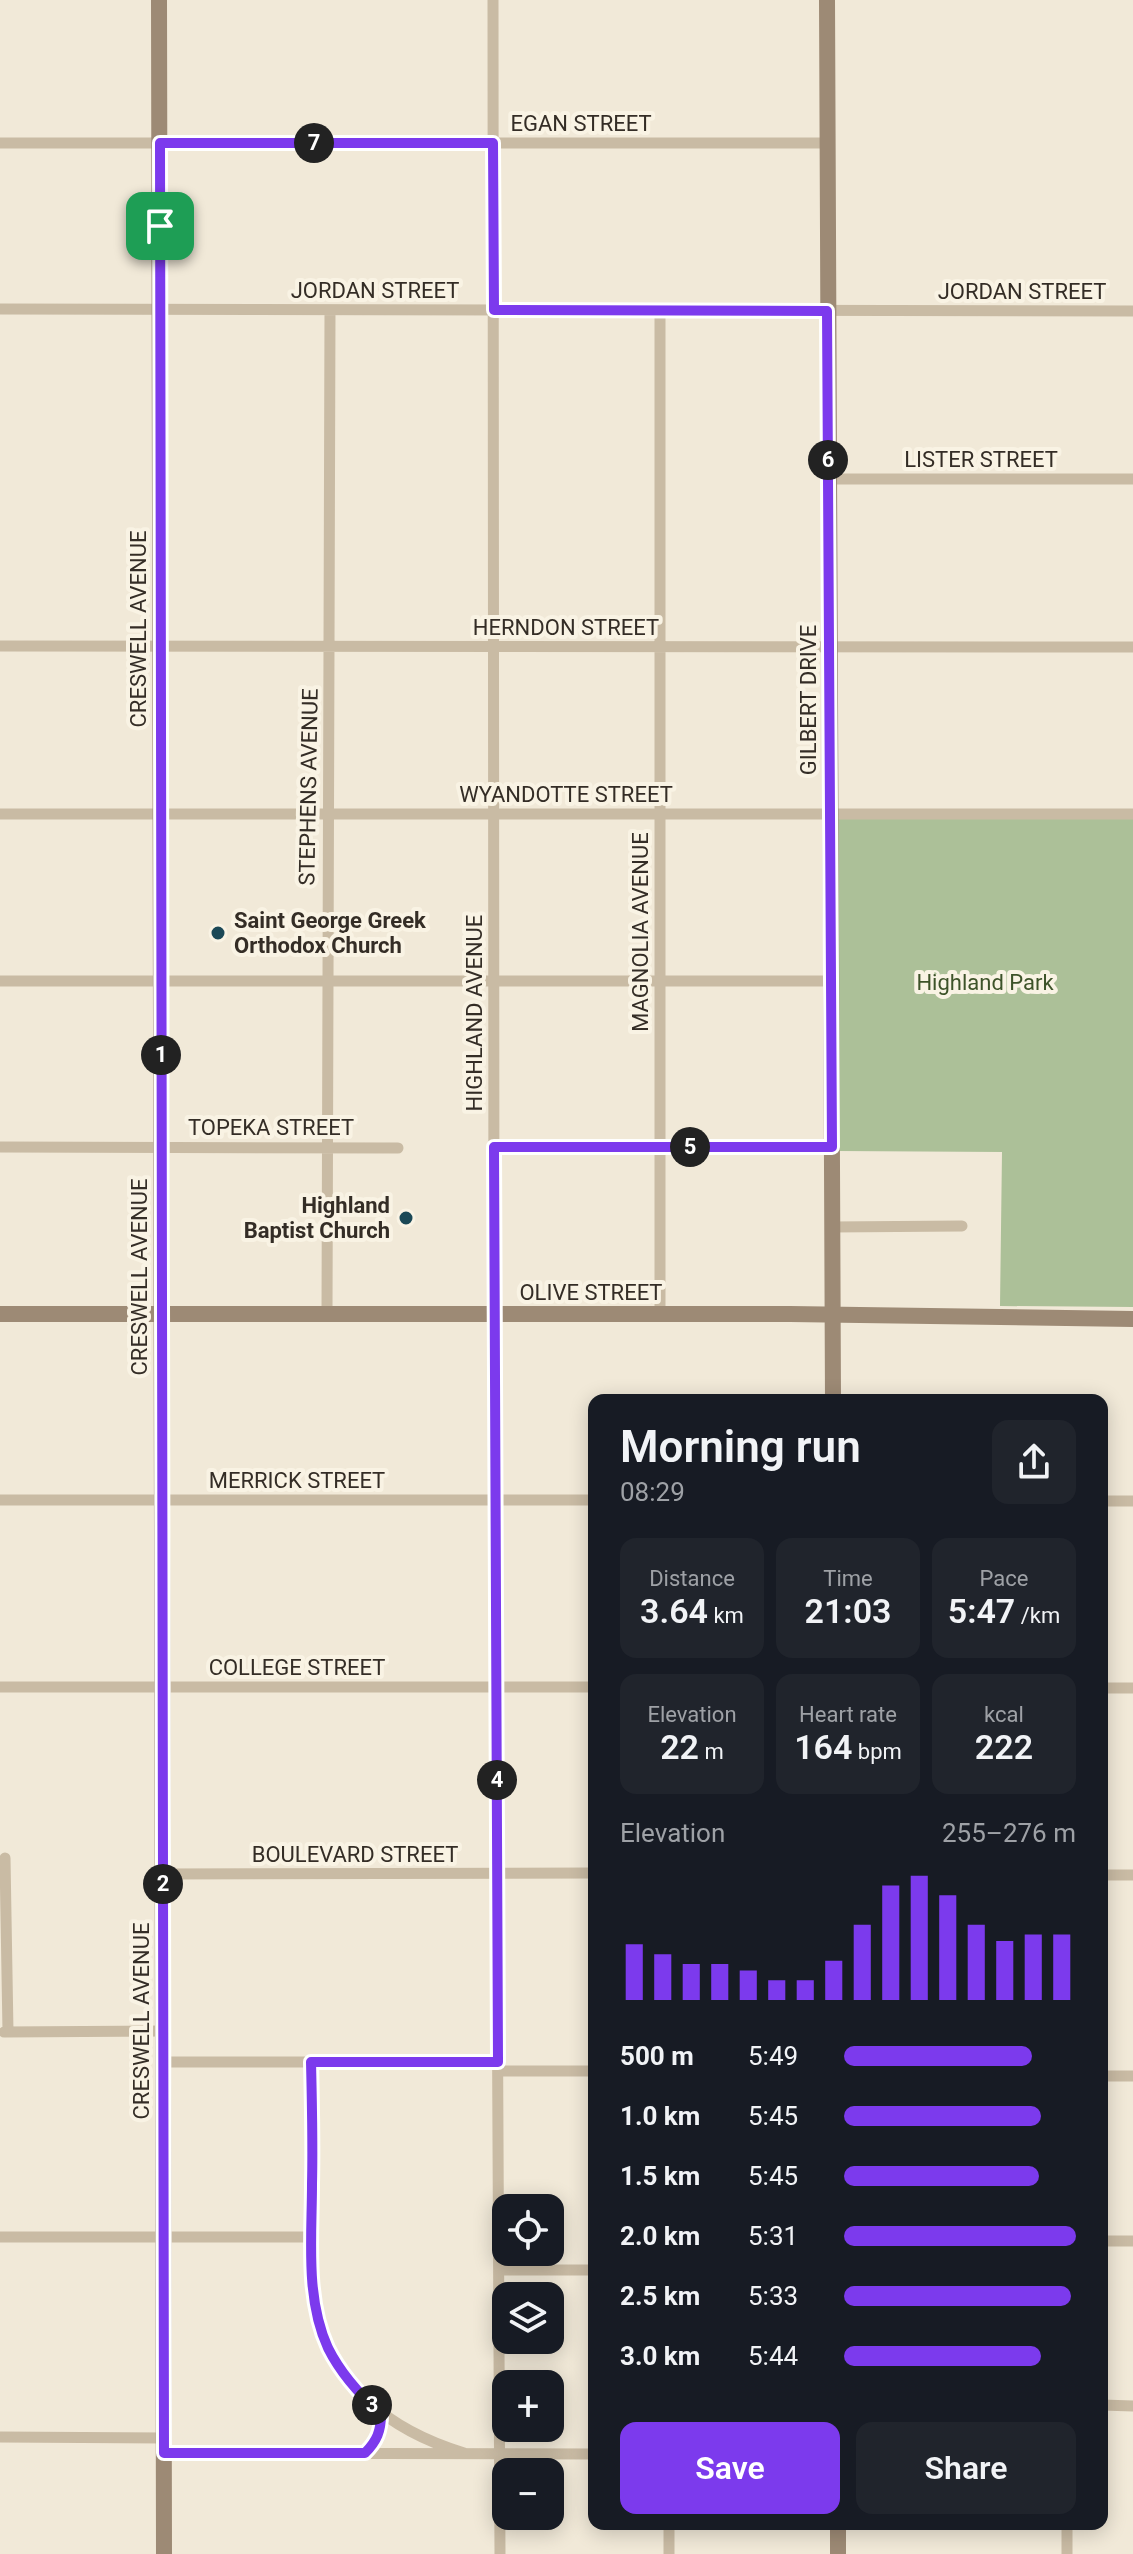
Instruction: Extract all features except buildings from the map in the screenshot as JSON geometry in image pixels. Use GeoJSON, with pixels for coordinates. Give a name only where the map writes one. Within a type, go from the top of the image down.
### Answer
{"type":"FeatureCollection","features":[{"type":"Feature","properties":{"kind":"street","name":"CRESWELL AVENUE"},"geometry":{"type":"LineString","coordinates":[[159,0],[164,2554]]}},
{"type":"Feature","properties":{"kind":"street","name":"HIGHLAND AVENUE"},"geometry":{"type":"LineString","coordinates":[[493,0],[494,1314],[500,2554]]}},
{"type":"Feature","properties":{"kind":"street","name":"GILBERT DRIVE"},"geometry":{"type":"LineString","coordinates":[[827,0],[833,1394]]}},
{"type":"Feature","properties":{"kind":"street","name":"EGAN STREET"},"geometry":{"type":"LineString","coordinates":[[0,143],[827,143]]}},
{"type":"Feature","properties":{"kind":"street","name":"JORDAN STREET"},"geometry":{"type":"LineString","coordinates":[[0,309],[1133,311]]}},
{"type":"Feature","properties":{"kind":"street","name":"STEPHENS AVENUE"},"geometry":{"type":"LineString","coordinates":[[327,1313],[330,310]]}},
{"type":"Feature","properties":{"kind":"street","name":"MAGNOLIA AVENUE"},"geometry":{"type":"LineString","coordinates":[[660,311],[660,1314]]}},
{"type":"Feature","properties":{"kind":"street","name":"LISTER STREET"},"geometry":{"type":"LineString","coordinates":[[828,479],[1133,479]]}},
{"type":"Feature","properties":{"kind":"street","name":"HERNDON STREET"},"geometry":{"type":"LineString","coordinates":[[0,646],[1133,647]]}},
{"type":"Feature","properties":{"kind":"street","name":"WYANDOTTE STREET"},"geometry":{"type":"LineString","coordinates":[[0,814],[1133,814]]}},
{"type":"Feature","properties":{"kind":"street"},"geometry":{"type":"LineString","coordinates":[[0,981],[831,981]]}},
{"type":"Feature","properties":{"kind":"street","name":"TOPEKA STREET"},"geometry":{"type":"LineString","coordinates":[[0,1147],[398,1148]]}},
{"type":"Feature","properties":{"kind":"street"},"geometry":{"type":"LineString","coordinates":[[494,1147],[832,1147]]}},
{"type":"Feature","properties":{"kind":"street"},"geometry":{"type":"LineString","coordinates":[[832,1227],[962,1226]]}},
{"type":"Feature","properties":{"kind":"street","name":"OLIVE STREET"},"geometry":{"type":"LineString","coordinates":[[0,1314],[660,1314],[1133,1319]]}},
{"type":"Feature","properties":{"kind":"street","name":"MERRICK STREET"},"geometry":{"type":"LineString","coordinates":[[0,1500],[588,1500]]}},
{"type":"Feature","properties":{"kind":"street"},"geometry":{"type":"LineString","coordinates":[[1108,1501],[1133,1501]]}},
{"type":"Feature","properties":{"kind":"street","name":"COLLEGE STREET"},"geometry":{"type":"LineString","coordinates":[[0,1687],[588,1687]]}},
{"type":"Feature","properties":{"kind":"street"},"geometry":{"type":"LineString","coordinates":[[1108,1688],[1133,1688]]}},
{"type":"Feature","properties":{"kind":"street"},"geometry":{"type":"LineString","coordinates":[[5,1858],[4,2032],[163,2031]]}},
{"type":"Feature","properties":{"kind":"street","name":"BOULEVARD STREET"},"geometry":{"type":"LineString","coordinates":[[163,1874],[588,1873]]}},
{"type":"Feature","properties":{"kind":"street"},"geometry":{"type":"LineString","coordinates":[[1108,1875],[1133,1875]]}},
{"type":"Feature","properties":{"kind":"street"},"geometry":{"type":"LineString","coordinates":[[163,2062],[311,2062],[588,2071]]}},
{"type":"Feature","properties":{"kind":"street"},"geometry":{"type":"LineString","coordinates":[[311,2062],[314,2290],[323,2334],[350,2382],[381,2414],[419,2438],[464,2453]]}},
{"type":"Feature","properties":{"kind":"street"},"geometry":{"type":"LineString","coordinates":[[1108,2076],[1133,2076]]}},
{"type":"Feature","properties":{"kind":"street"},"geometry":{"type":"LineString","coordinates":[[0,2237],[312,2237]]}},
{"type":"Feature","properties":{"kind":"street"},"geometry":{"type":"LineString","coordinates":[[1108,2241],[1133,2241]]}},
{"type":"Feature","properties":{"kind":"street"},"geometry":{"type":"LineString","coordinates":[[499,2270],[588,2270]]}},
{"type":"Feature","properties":{"kind":"street"},"geometry":{"type":"LineString","coordinates":[[1108,2405],[1133,2406]]}},
{"type":"Feature","properties":{"kind":"street"},"geometry":{"type":"LineString","coordinates":[[365,2453],[375,2444],[381,2428],[381,2414]]}},
{"type":"Feature","properties":{"kind":"street"},"geometry":{"type":"LineString","coordinates":[[0,2437],[365,2453],[588,2454]]}},
{"type":"Feature","properties":{"kind":"street"},"geometry":{"type":"LineString","coordinates":[[669,2530],[669,2554]]}},
{"type":"Feature","properties":{"kind":"street"},"geometry":{"type":"LineString","coordinates":[[838,2530],[838,2554]]}},
{"type":"Feature","properties":{"kind":"street"},"geometry":{"type":"LineString","coordinates":[[1067,2530],[1067,2554]]}},
{"type":"Feature","properties":{"kind":"green space","name":"Highland Park"},"geometry":{"type":"Polygon","coordinates":[[[1133,817],[1133,1307],[1000,1306],[1002,1152],[838,1151],[837,818],[1133,817]]]}},
{"type":"Feature","properties":{"kind":"place","name":"Saint George Greek Orthodox Church"},"geometry":{"type":"Point","coordinates":[218,933]}},
{"type":"Feature","properties":{"kind":"place","name":"Highland Baptist Church"},"geometry":{"type":"Point","coordinates":[406,1218]}},
{"type":"Feature","properties":{"kind":"route"},"geometry":{"type":"LineString","coordinates":[[160,143],[493,143],[494,310],[827,311],[832,1147],[494,1147],[498,2062],[311,2062],[312,2237],[316,2305],[323,2334],[335,2359],[350,2382],[381,2414],[381,2428],[375,2444],[365,2453],[164,2453],[160,226],[160,143]]}}]}
